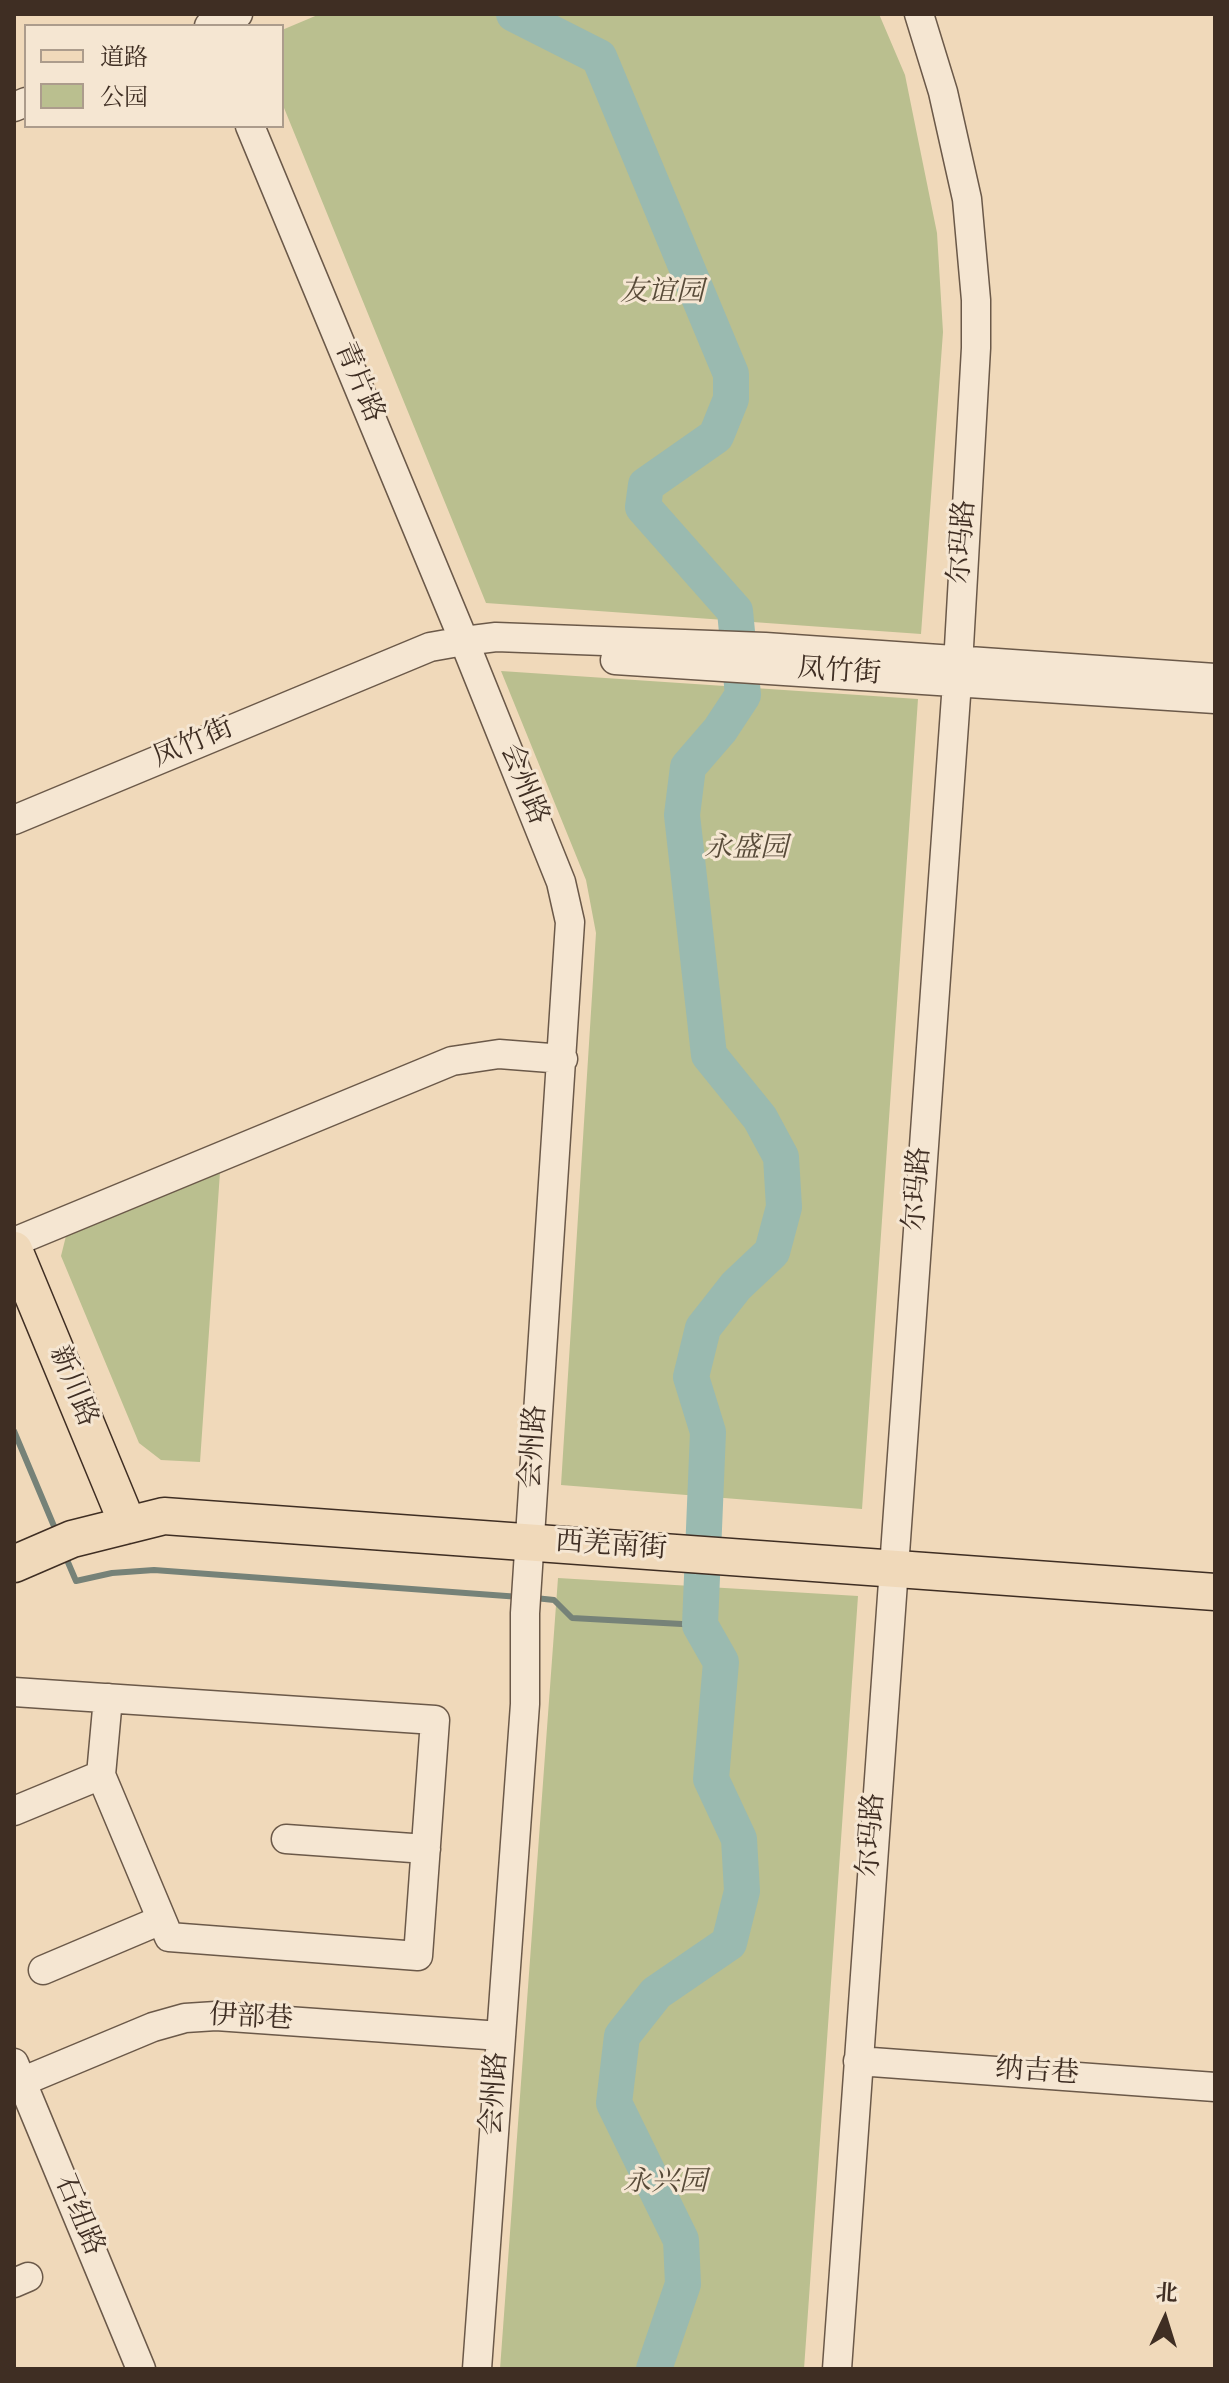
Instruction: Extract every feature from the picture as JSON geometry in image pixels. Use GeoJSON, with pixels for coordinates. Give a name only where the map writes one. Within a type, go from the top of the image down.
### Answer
{"type":"FeatureCollection","features":[{"type":"Feature","properties":{"kind":"main road","name":"新川路"},"geometry":{"type":"LineString","coordinates":[[14,1250],[113,1516]]}},
{"type":"Feature","properties":{"kind":"main road","name":"新川路"},"geometry":{"type":"LineString","coordinates":[[14,1305],[113,1516]]}},
{"type":"Feature","properties":{"kind":"main road","name":"西羌南街"},"geometry":{"type":"LineString","coordinates":[[40,1539],[113,1516],[164,1516],[530,1531],[894,1557],[1215,1570]]}},
{"type":"Feature","properties":{"kind":"main road","name":"西羌南街"},"geometry":{"type":"LineString","coordinates":[[894,1557],[1215,1592]]}},
{"type":"Feature","properties":{"kind":"street"},"geometry":{"type":"LineString","coordinates":[[214,24],[238,14]]}},
{"type":"Feature","properties":{"kind":"street","name":"尔玛路"},"geometry":{"type":"LineString","coordinates":[[837,2369],[974,398],[976,300],[958,154],[919,14]]}},
{"type":"Feature","properties":{"kind":"street","name":"青片路"},"geometry":{"type":"LineString","coordinates":[[251,128],[464,641]]}},
{"type":"Feature","properties":{"kind":"street","name":"凤竹街"},"geometry":{"type":"LineString","coordinates":[[14,820],[430,647],[464,641],[504,652],[664,653],[957,671],[1215,678]]}},
{"type":"Feature","properties":{"kind":"street","name":"会州路"},"geometry":{"type":"LineString","coordinates":[[464,641],[567,903],[571,943],[525,1613],[525,1704],[477,2369]]}},
{"type":"Feature","properties":{"kind":"street","name":"凤竹街"},"geometry":{"type":"LineString","coordinates":[[957,671],[1215,699]]}},
{"type":"Feature","properties":{"kind":"street"},"geometry":{"type":"LineString","coordinates":[[14,1242],[452,1061],[499,1054],[563,1059]]}},
{"type":"Feature","properties":{"kind":"street"},"geometry":{"type":"LineString","coordinates":[[14,1692],[108,1698],[435,1720],[418,1956],[169,1937],[101,1775],[108,1698]]}},
{"type":"Feature","properties":{"kind":"street"},"geometry":{"type":"LineString","coordinates":[[14,1811],[101,1775]]}},
{"type":"Feature","properties":{"kind":"street"},"geometry":{"type":"LineString","coordinates":[[286,1839],[426,1849]]}},
{"type":"Feature","properties":{"kind":"street"},"geometry":{"type":"LineString","coordinates":[[43,1970],[161,1920]]}},
{"type":"Feature","properties":{"kind":"street","name":"伊部巷"},"geometry":{"type":"LineString","coordinates":[[17,2077],[185,2018],[216,2016],[501,2036]]}},
{"type":"Feature","properties":{"kind":"street","name":"纳吉巷"},"geometry":{"type":"LineString","coordinates":[[858,2061],[1215,2087]]}},
{"type":"Feature","properties":{"kind":"street","name":"石纽路"},"geometry":{"type":"LineString","coordinates":[[17,2077],[141,2369]]}},
{"type":"Feature","properties":{"kind":"green space","name":"友谊园"},"geometry":{"type":"Polygon","coordinates":[[[320,14],[879,14],[905,75],[937,233],[943,332],[921,634],[486,603],[284,108],[284,29],[320,14]]]}},
{"type":"Feature","properties":{"kind":"green space","name":"永盛园"},"geometry":{"type":"Polygon","coordinates":[[[501,671],[918,699],[862,1509],[561,1485],[596,933],[586,880],[501,671]]]}},
{"type":"Feature","properties":{"kind":"green space"},"geometry":{"type":"Polygon","coordinates":[[[220,1172],[200,1462],[161,1460],[139,1443],[61,1256],[66,1236],[220,1172]]]}},
{"type":"Feature","properties":{"kind":"green space","name":"永兴园"},"geometry":{"type":"Polygon","coordinates":[[[558,1578],[858,1596],[804,2369],[500,2369],[558,1578]]]}},
{"type":"Feature","properties":{"kind":"waterway"},"geometry":{"type":"LineString","coordinates":[[514,14],[599,57],[731,374],[731,399],[716,436],[646,485],[643,507],[735,611],[743,695],[720,730],[688,767],[682,815],[709,1055],[760,1118],[781,1157],[784,1207],[772,1252],[736,1286],[703,1328],[691,1377],[708,1432],[700,1625],[721,1662],[711,1779],[739,1839],[742,1891],[729,1943],[656,1993],[622,2036],[614,2103],[681,2240],[683,2284],[654,2369]]}},
{"type":"Feature","properties":{"kind":"waterway"},"geometry":{"type":"LineString","coordinates":[[14,1431],[56,1531]]}},
{"type":"Feature","properties":{"kind":"waterway"},"geometry":{"type":"LineString","coordinates":[[64,1553],[76,1581],[112,1573],[154,1570],[520,1597]]}},
{"type":"Feature","properties":{"kind":"waterway"},"geometry":{"type":"LineString","coordinates":[[535,1598],[554,1600],[572,1618],[700,1625]]}}]}
